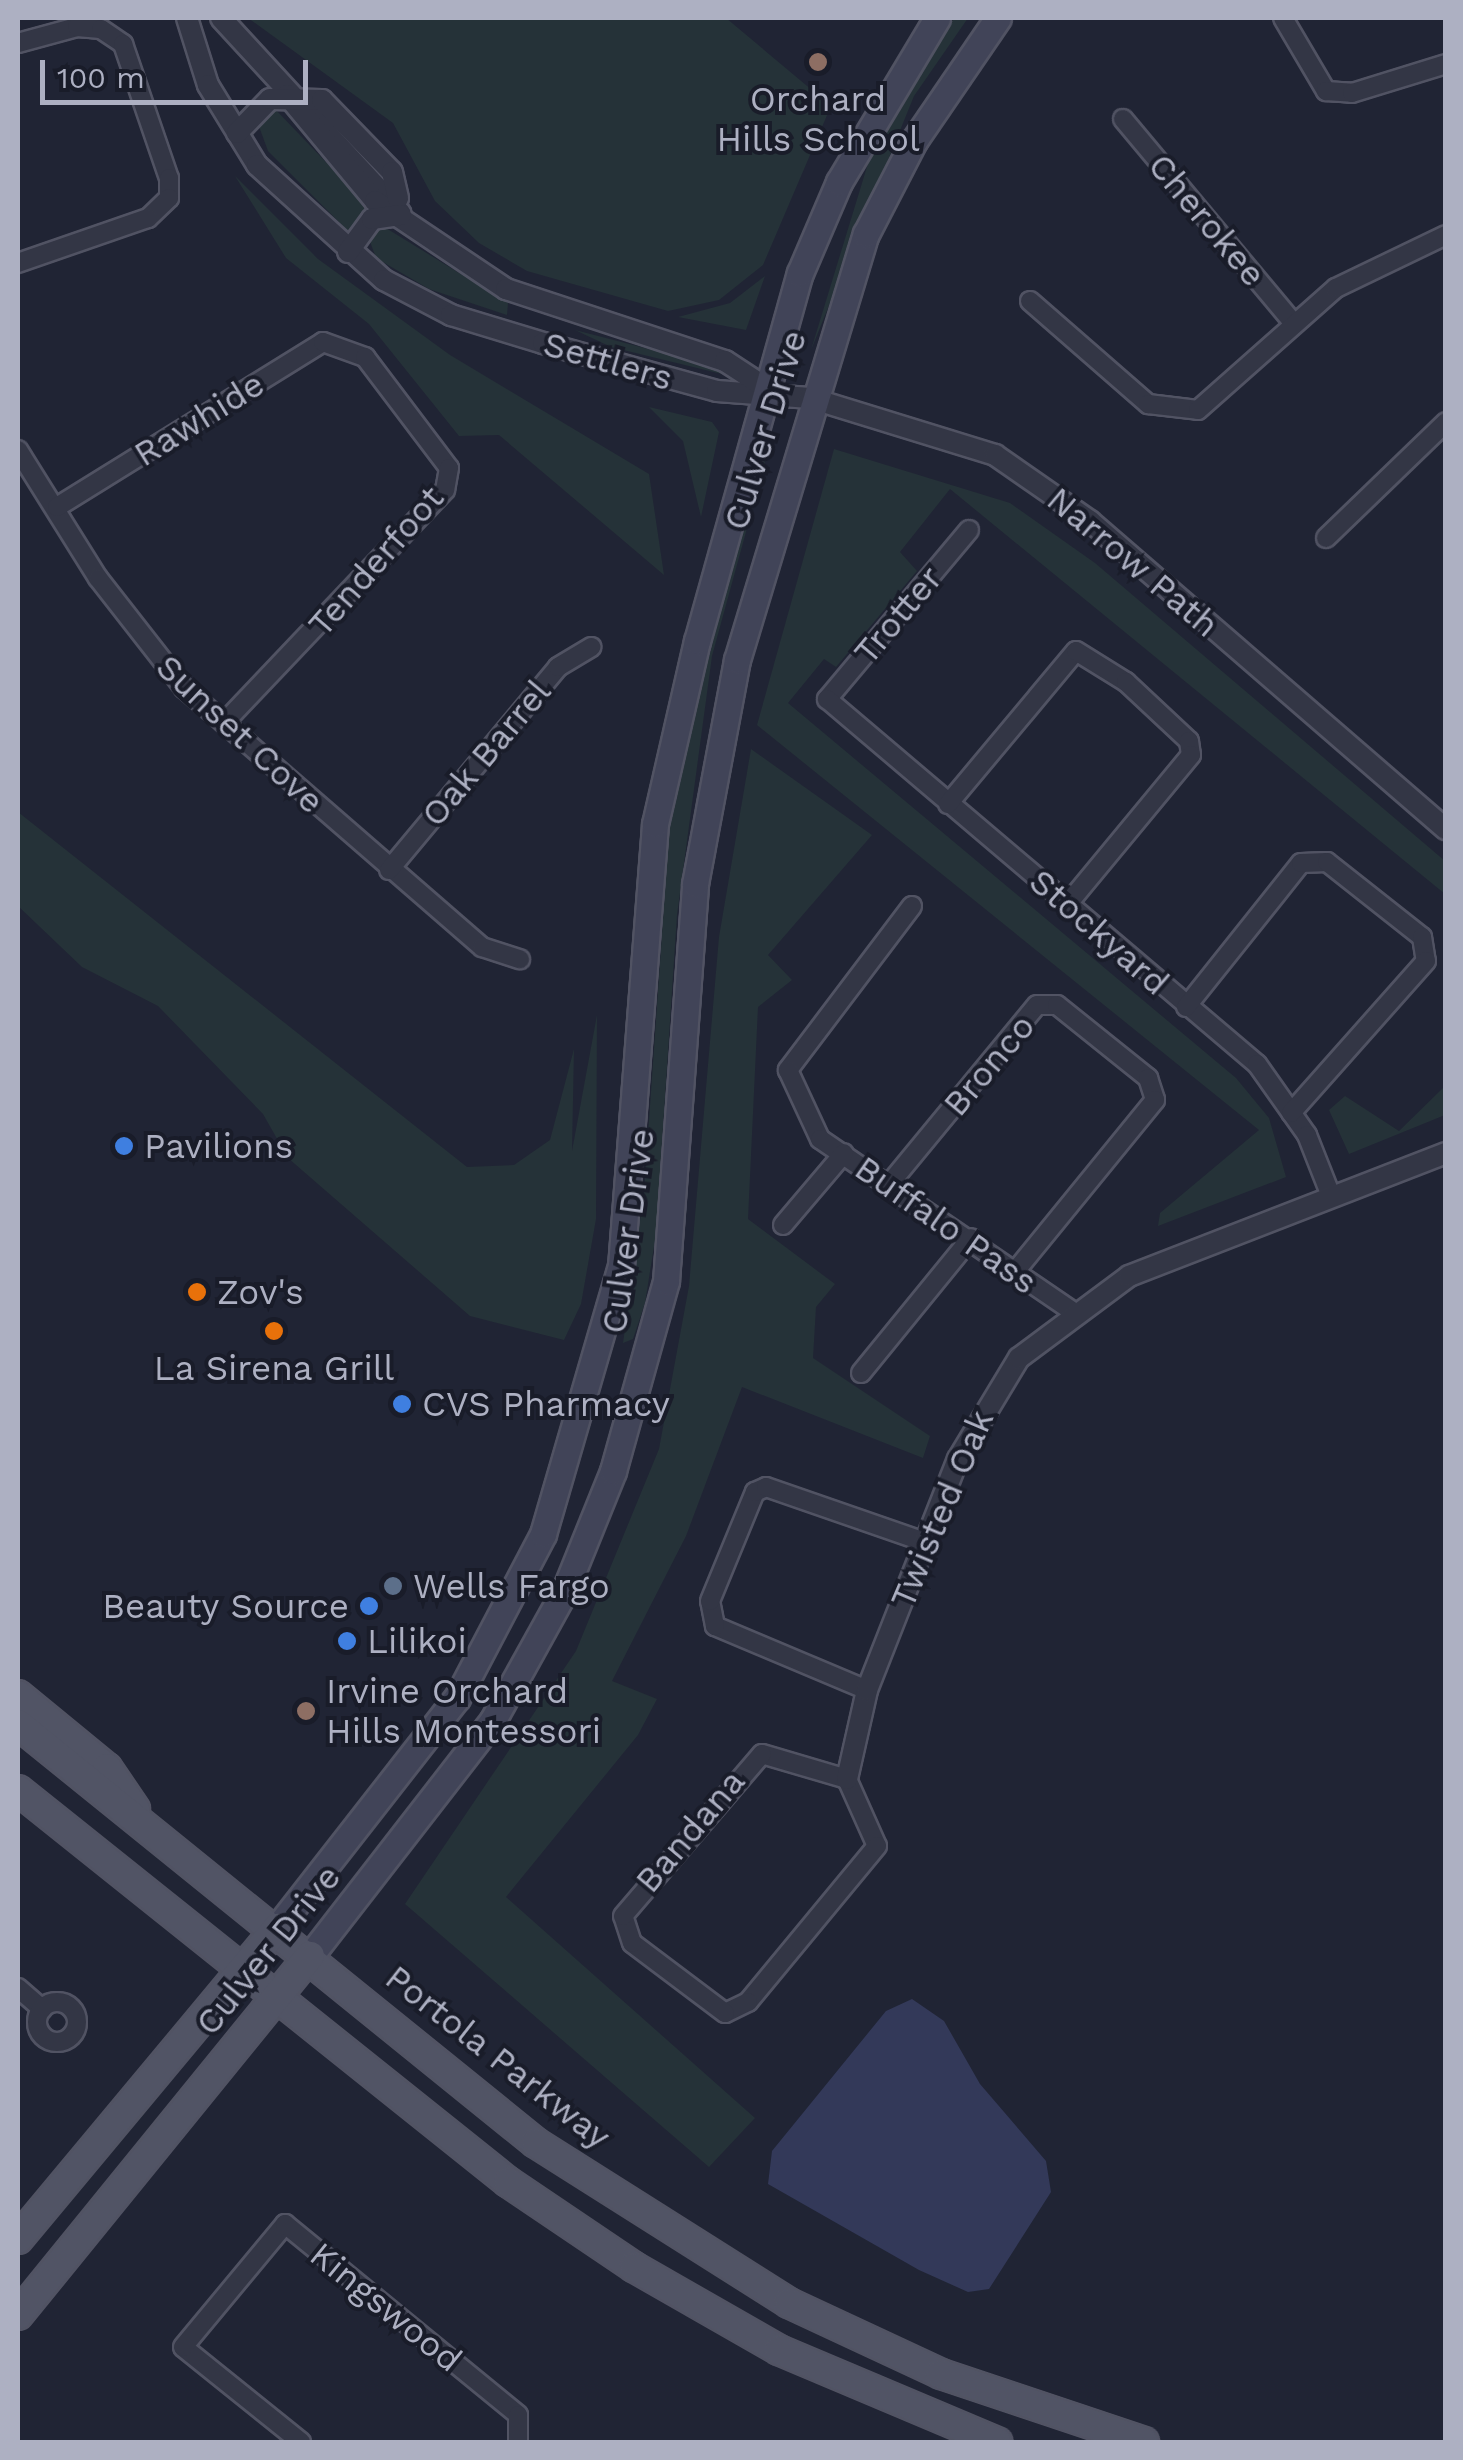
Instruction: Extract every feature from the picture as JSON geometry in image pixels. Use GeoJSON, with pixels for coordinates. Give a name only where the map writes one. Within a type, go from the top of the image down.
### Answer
{"type":"FeatureCollection","features":[{"type":"Feature","properties":{"kind":"main road","name":"Culver Drive"},"geometry":{"type":"LineString","coordinates":[[18,2239],[277,1928],[457,1698],[543,1534],[596,1380],[633,1168],[655,824],[768,389],[838,182],[936,18]]}},
{"type":"Feature","properties":{"kind":"main road","name":"Culver Drive"},"geometry":{"type":"LineString","coordinates":[[18,2315],[275,2000],[493,1720],[564,1590],[640,1394],[666,1280],[685,974],[713,753],[810,398],[866,234],[914,140],[998,18]]}},
{"type":"Feature","properties":{"kind":"main road"},"geometry":{"type":"LineString","coordinates":[[18,1695],[107,1768],[153,1835]]}},
{"type":"Feature","properties":{"kind":"main road","name":"Portola Parkway"},"geometry":{"type":"LineString","coordinates":[[18,1724],[153,1835],[277,1928],[536,2144],[790,2303],[940,2374],[1144,2442]]}},
{"type":"Feature","properties":{"kind":"main road"},"geometry":{"type":"LineString","coordinates":[[18,1790],[275,2000],[634,2268],[779,2350],[997,2442]]}},
{"type":"Feature","properties":{"kind":"street","name":"Settlers"},"geometry":{"type":"LineString","coordinates":[[188,18],[208,85],[257,166],[348,252],[450,315],[717,391],[768,389]]}},
{"type":"Feature","properties":{"kind":"street"},"geometry":{"type":"LineString","coordinates":[[221,18],[286,94]]}},
{"type":"Feature","properties":{"kind":"street"},"geometry":{"type":"LineString","coordinates":[[1283,18],[1326,91],[1352,93],[1446,64]]}},
{"type":"Feature","properties":{"kind":"street"},"geometry":{"type":"LineString","coordinates":[[18,44],[101,28],[123,44],[169,198],[148,218],[18,263]]}},
{"type":"Feature","properties":{"kind":"street","name":"Settlers"},"geometry":{"type":"LineString","coordinates":[[286,94],[374,201],[401,215],[506,289],[724,361],[768,389]]}},
{"type":"Feature","properties":{"kind":"street"},"geometry":{"type":"LineString","coordinates":[[237,134],[258,106],[286,94],[322,100],[344,120],[392,172],[401,215],[372,218],[348,252]]}},
{"type":"Feature","properties":{"kind":"street","name":"Cherokee"},"geometry":{"type":"LineString","coordinates":[[1122,119],[1292,320]]}},
{"type":"Feature","properties":{"kind":"street"},"geometry":{"type":"LineString","coordinates":[[1030,301],[1148,404],[1172,414],[1198,410],[1292,320],[1446,236]]}},
{"type":"Feature","properties":{"kind":"street","name":"Rawhide"},"geometry":{"type":"LineString","coordinates":[[57,507],[323,342],[345,345]]}},
{"type":"Feature","properties":{"kind":"street","name":"Tenderfoot"},"geometry":{"type":"LineString","coordinates":[[224,723],[445,490],[449,468],[365,357],[345,345]]}},
{"type":"Feature","properties":{"kind":"street","name":"Narrow Path"},"geometry":{"type":"LineString","coordinates":[[768,389],[810,398],[995,456],[1024,473],[1446,829]]}},
{"type":"Feature","properties":{"kind":"street"},"geometry":{"type":"LineString","coordinates":[[1326,538],[1446,422]]}},
{"type":"Feature","properties":{"kind":"street","name":"Sunset Cove"},"geometry":{"type":"LineString","coordinates":[[18,450],[140,636],[224,723],[482,947],[520,960]]}},
{"type":"Feature","properties":{"kind":"street","name":"Trotter"},"geometry":{"type":"LineString","coordinates":[[827,699],[969,530]]}},
{"type":"Feature","properties":{"kind":"street","name":"Oak Barrel"},"geometry":{"type":"LineString","coordinates":[[389,870],[558,667],[591,648]]}},
{"type":"Feature","properties":{"kind":"street"},"geometry":{"type":"LineString","coordinates":[[948,804],[1076,651],[1164,714],[1191,754],[1067,905]]}},
{"type":"Feature","properties":{"kind":"street","name":"Stockyard"},"geometry":{"type":"LineString","coordinates":[[827,699],[1257,1064],[1291,1113],[1331,1196]]}},
{"type":"Feature","properties":{"kind":"street"},"geometry":{"type":"LineString","coordinates":[[1186,1006],[1300,863],[1326,862],[1422,938],[1426,961],[1291,1113]]}},
{"type":"Feature","properties":{"kind":"street","name":"Buffalo Pass"},"geometry":{"type":"LineString","coordinates":[[912,906],[793,1054],[788,1070],[820,1139],[892,1182],[971,1238],[1013,1274],[1072,1311]]}},
{"type":"Feature","properties":{"kind":"street","name":"Bronco"},"geometry":{"type":"LineString","coordinates":[[892,1182],[1037,1005],[1057,1006],[1148,1078],[1154,1100],[1146,1119],[1013,1274]]}},
{"type":"Feature","properties":{"kind":"street"},"geometry":{"type":"LineString","coordinates":[[783,1225],[844,1153]]}},
{"type":"Feature","properties":{"kind":"street","name":"Twisted Oak"},"geometry":{"type":"LineString","coordinates":[[847,1780],[867,1690],[984,1405],[1072,1311],[1196,1245],[1446,1153]]}},
{"type":"Feature","properties":{"kind":"street"},"geometry":{"type":"LineString","coordinates":[[861,1372],[971,1238]]}},
{"type":"Feature","properties":{"kind":"street"},"geometry":{"type":"LineString","coordinates":[[867,1690],[714,1626],[710,1601],[755,1492],[766,1486],[925,1542]]}},
{"type":"Feature","properties":{"kind":"street","name":"Bandana"},"geometry":{"type":"LineString","coordinates":[[776,1755],[847,1780],[877,1835],[869,1862],[748,2002],[724,2014],[622,1932],[627,1906],[749,1761],[776,1755]]}},
{"type":"Feature","properties":{"kind":"street"},"geometry":{"type":"LineString","coordinates":[[18,1988],[42,2009]]}},
{"type":"Feature","properties":{"kind":"street","name":"Kingswood"},"geometry":{"type":"LineString","coordinates":[[300,2442],[183,2347],[284,2224],[518,2415],[518,2442]]}},
{"type":"Feature","properties":{"kind":"shaded area"},"geometry":{"type":"Polygon","coordinates":[[[248,18],[726,18],[831,106],[763,265],[719,300],[668,311],[527,271],[479,243],[435,201],[393,123],[248,18]]]}},
{"type":"Feature","properties":{"kind":"shaded area"},"geometry":{"type":"Polygon","coordinates":[[[954,18],[968,18],[914,96],[811,350],[873,147],[954,18]]]}},
{"type":"Feature","properties":{"kind":"shaded area"},"geometry":{"type":"Polygon","coordinates":[[[275,109],[369,207],[350,233],[268,151],[257,121],[275,109]]]}},
{"type":"Feature","properties":{"kind":"shaded area"},"geometry":{"type":"Polygon","coordinates":[[[235,176],[318,259],[450,355],[649,474],[664,575],[499,435],[459,436],[369,324],[286,258],[235,176]]]}},
{"type":"Feature","properties":{"kind":"shaded area"},"geometry":{"type":"Polygon","coordinates":[[[381,225],[508,303],[507,315],[429,289],[376,258],[368,236],[381,225]]]}},
{"type":"Feature","properties":{"kind":"shaded area"},"geometry":{"type":"Polygon","coordinates":[[[765,276],[746,330],[678,317],[730,303],[765,276]]]}},
{"type":"Feature","properties":{"kind":"shaded area"},"geometry":{"type":"Polygon","coordinates":[[[575,330],[695,361],[730,376],[611,347],[575,330]]]}},
{"type":"Feature","properties":{"kind":"shaded area"},"geometry":{"type":"Polygon","coordinates":[[[649,407],[712,422],[719,432],[701,517],[683,441],[649,407]]]}},
{"type":"Feature","properties":{"kind":"shaded area"},"geometry":{"type":"Polygon","coordinates":[[[772,437],[712,656],[677,915],[656,1234],[645,1303],[633,1339],[623,1343],[644,1192],[671,805],[754,481],[772,437]]]}},
{"type":"Feature","properties":{"kind":"shaded area"},"geometry":{"type":"Polygon","coordinates":[[[834,449],[1010,503],[1095,563],[1445,861],[1445,894],[950,489],[900,552],[917,571],[836,667],[824,659],[788,703],[1236,1078],[1269,1118],[1286,1177],[1158,1226],[1160,1213],[1259,1130],[757,725],[834,449]]]}},
{"type":"Feature","properties":{"kind":"shaded area"},"geometry":{"type":"Polygon","coordinates":[[[751,749],[872,835],[768,955],[792,980],[758,1007],[748,1219],[835,1284],[816,1307],[813,1358],[930,1436],[923,1458],[742,1387],[686,1536],[612,1681],[657,1699],[638,1735],[506,1897],[755,2118],[709,2167],[405,1904],[576,1651],[659,1449],[689,1286],[719,937],[751,749]]]}},
{"type":"Feature","properties":{"kind":"shaded area"},"geometry":{"type":"Polygon","coordinates":[[[18,812],[467,1167],[514,1165],[550,1140],[574,1049],[572,1151],[597,1015],[596,1219],[581,1304],[564,1340],[470,1316],[288,1158],[263,1114],[158,1006],[82,967],[18,906],[18,812]]]}},
{"type":"Feature","properties":{"kind":"shaded area"},"geometry":{"type":"Polygon","coordinates":[[[1445,1086],[1445,1115],[1349,1154],[1329,1110],[1345,1096],[1399,1131],[1445,1086]]]}},
{"type":"Feature","properties":{"kind":"water"},"geometry":{"type":"Polygon","coordinates":[[[912,1999],[944,2021],[980,2084],[1046,2161],[1051,2192],[989,2289],[968,2292],[919,2270],[768,2184],[772,2151],[886,2011],[912,1999]]]}},
{"type":"Feature","properties":{"kind":"place","name":"Orchard Hills School"},"geometry":{"type":"Point","coordinates":[818,62]}},
{"type":"Feature","properties":{"kind":"place","name":"Pavilions"},"geometry":{"type":"Point","coordinates":[124,1146]}},
{"type":"Feature","properties":{"kind":"place","name":"Zov's"},"geometry":{"type":"Point","coordinates":[197,1292]}},
{"type":"Feature","properties":{"kind":"place","name":"La Sirena Grill"},"geometry":{"type":"Point","coordinates":[274,1331]}},
{"type":"Feature","properties":{"kind":"place","name":"CVS Pharmacy"},"geometry":{"type":"Point","coordinates":[402,1404]}},
{"type":"Feature","properties":{"kind":"place","name":"Wells Fargo"},"geometry":{"type":"Point","coordinates":[393,1586]}},
{"type":"Feature","properties":{"kind":"place","name":"Beauty Source"},"geometry":{"type":"Point","coordinates":[369,1606]}},
{"type":"Feature","properties":{"kind":"place","name":"Lilikoi"},"geometry":{"type":"Point","coordinates":[347,1641]}},
{"type":"Feature","properties":{"kind":"place","name":"Irvine Orchard Hills Montessori"},"geometry":{"type":"Point","coordinates":[306,1711]}}]}
